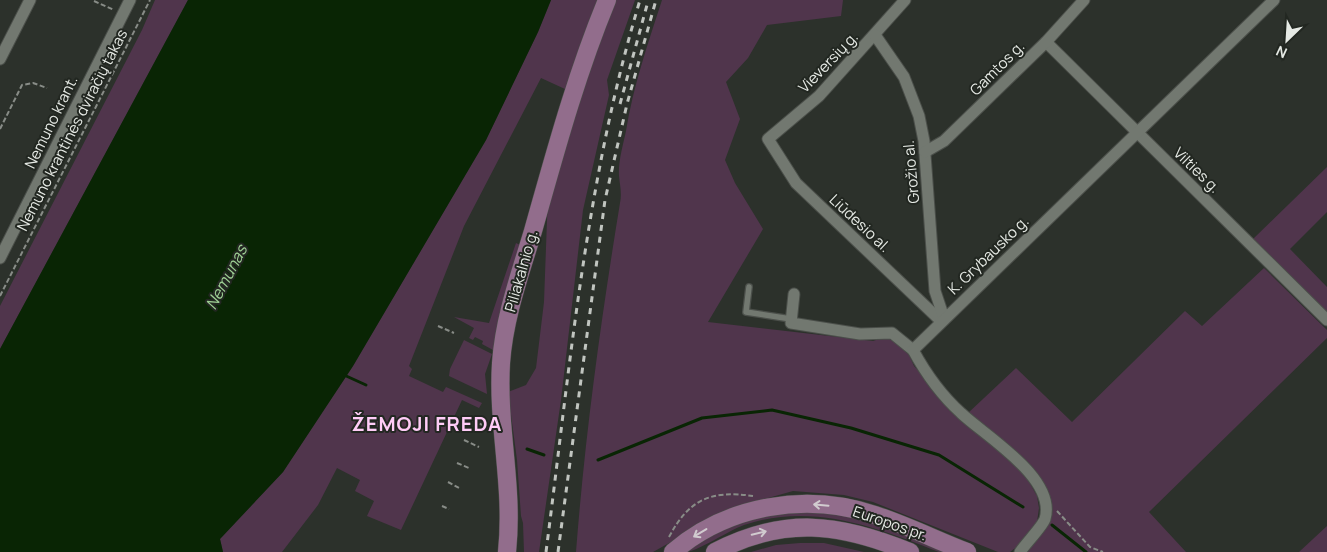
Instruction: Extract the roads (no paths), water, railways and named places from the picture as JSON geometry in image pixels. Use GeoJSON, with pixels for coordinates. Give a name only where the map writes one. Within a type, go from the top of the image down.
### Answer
{"type":"FeatureCollection","features":[{"type":"Feature","properties":{"kind":"main road","name":"Piliakalnio g."},"geometry":{"type":"LineString","coordinates":[[506,552],[510,525],[510,491],[501,406],[500,365],[505,331],[588,45],[607,0]]}},
{"type":"Feature","properties":{"kind":"main road","name":"Europos pr."},"geometry":{"type":"LineString","coordinates":[[670,546],[700,533],[723,520],[746,512],[778,505],[797,504],[823,505],[874,515],[967,552]]}},
{"type":"Feature","properties":{"kind":"main road","name":"Europos pr."},"geometry":{"type":"LineString","coordinates":[[715,552],[745,537],[776,529],[796,528],[835,529],[869,537],[910,552]]}},
{"type":"Feature","properties":{"kind":"street"},"geometry":{"type":"LineString","coordinates":[[0,59],[30,0]]}},
{"type":"Feature","properties":{"kind":"street","name":"Nemuno krant."},"geometry":{"type":"LineString","coordinates":[[0,258],[130,0]]}},
{"type":"Feature","properties":{"kind":"street","name":"Vieversių g."},"geometry":{"type":"LineString","coordinates":[[768,139],[819,96],[905,0]]}},
{"type":"Feature","properties":{"kind":"street","name":"Gamtos g."},"geometry":{"type":"LineString","coordinates":[[925,152],[944,141],[1046,42],[1084,0]]}},
{"type":"Feature","properties":{"kind":"street","name":"K. Grybausko g."},"geometry":{"type":"LineString","coordinates":[[912,350],[1274,0]]}},
{"type":"Feature","properties":{"kind":"street","name":"Grožio al."},"geometry":{"type":"LineString","coordinates":[[875,35],[904,77],[919,116],[925,152],[935,291],[942,319]]}},
{"type":"Feature","properties":{"kind":"street","name":"Vilties g."},"geometry":{"type":"LineString","coordinates":[[1046,42],[1327,320]]}},
{"type":"Feature","properties":{"kind":"street","name":"Liūdesio al."},"geometry":{"type":"LineString","coordinates":[[768,139],[796,183],[942,319]]}},
{"type":"Feature","properties":{"kind":"street"},"geometry":{"type":"LineString","coordinates":[[794,294],[790,323],[860,334],[892,333],[912,350],[928,379],[961,414],[1026,467],[1044,497],[1045,519],[1020,552]]}},
{"type":"Feature","properties":{"kind":"lane"},"geometry":{"type":"LineString","coordinates":[[749,288],[746,312],[791,319]]}},
{"type":"Feature","properties":{"kind":"water","name":"Nemunas"},"geometry":{"type":"Polygon","coordinates":[[[188,0],[551,0],[538,32],[486,140],[353,366],[283,472],[220,539],[223,552],[0,552],[0,349],[188,0]]]}},
{"type":"Feature","properties":{"kind":"waterway"},"geometry":{"type":"LineString","coordinates":[[344,375],[366,385]]}},
{"type":"Feature","properties":{"kind":"waterway"},"geometry":{"type":"LineString","coordinates":[[598,460],[702,418],[772,410],[851,428],[939,455],[1023,507]]}},
{"type":"Feature","properties":{"kind":"waterway"},"geometry":{"type":"LineString","coordinates":[[527,449],[544,455]]}},
{"type":"Feature","properties":{"kind":"waterway"},"geometry":{"type":"LineString","coordinates":[[1052,525],[1086,552]]}},
{"type":"Feature","properties":{"kind":"railway"},"geometry":{"type":"LineString","coordinates":[[546,552],[572,343],[593,205],[621,68],[640,0]]}},
{"type":"Feature","properties":{"kind":"railway"},"geometry":{"type":"LineString","coordinates":[[558,552],[605,200],[627,104],[656,0]]}},
{"type":"Feature","properties":{"kind":"railway"},"geometry":{"type":"LineString","coordinates":[[620,104],[647,5]]}},
{"type":"Feature","properties":{"kind":"district","name":"ŽEMOJI FREDA"},"geometry":{"type":"Point","coordinates":[427,423]}}]}
